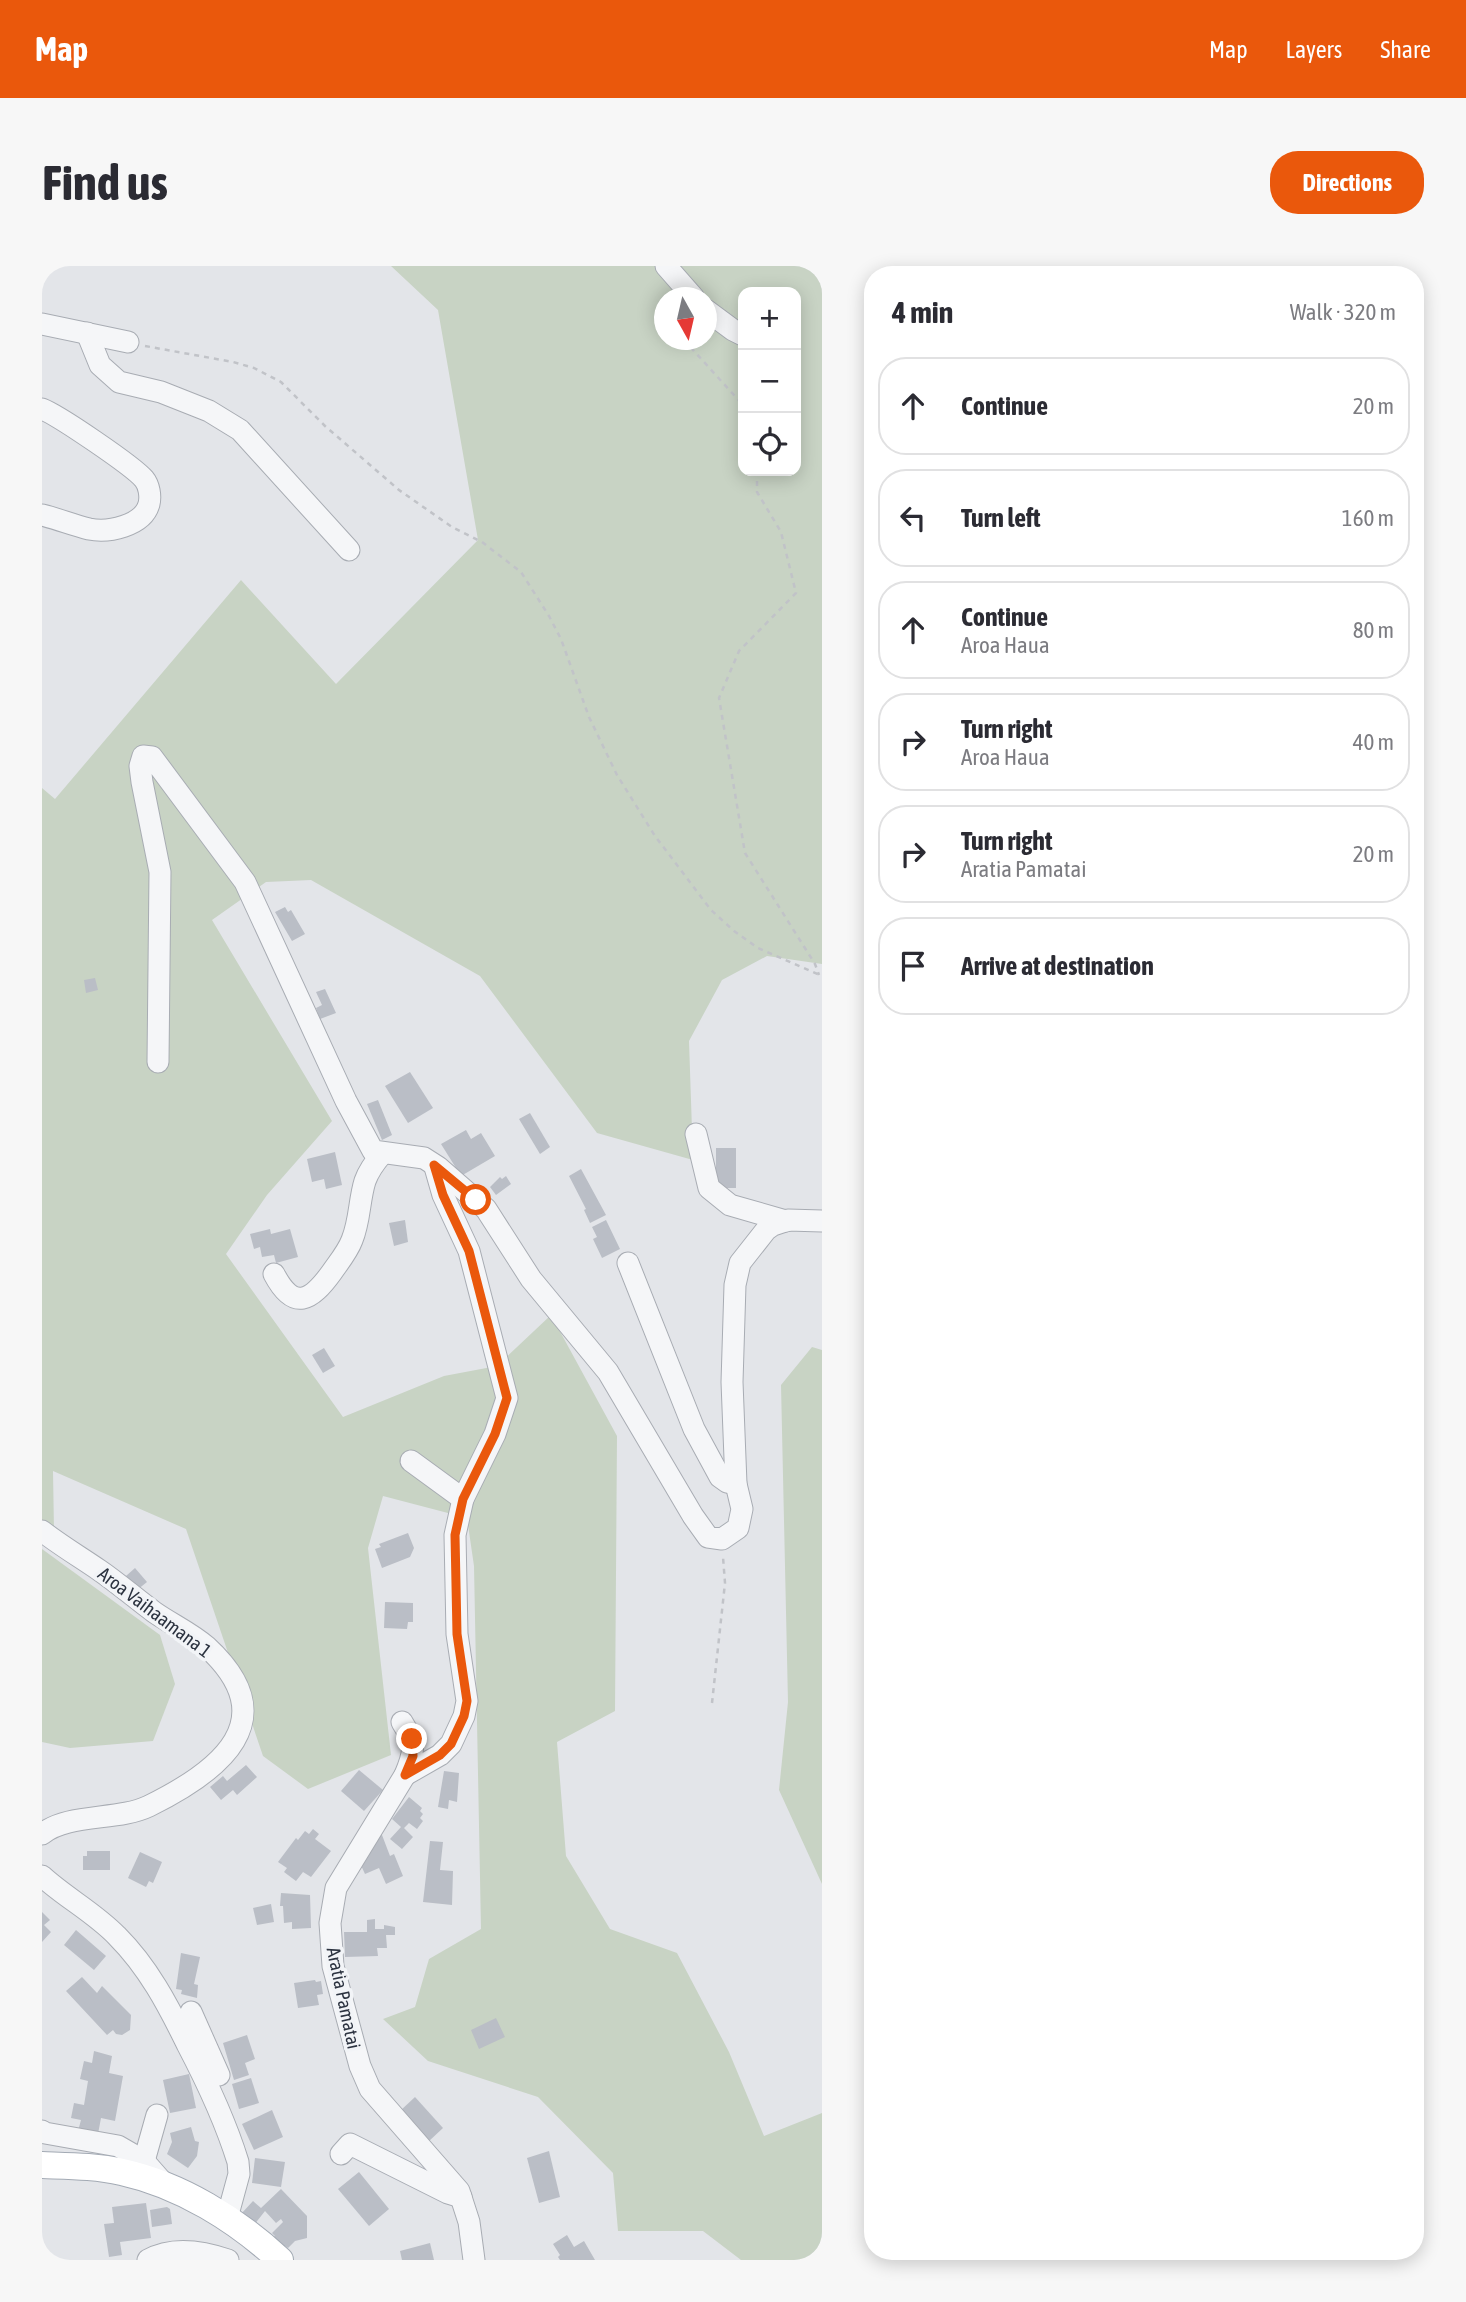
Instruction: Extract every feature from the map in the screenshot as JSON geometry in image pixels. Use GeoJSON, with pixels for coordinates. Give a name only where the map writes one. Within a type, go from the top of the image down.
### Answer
{"type":"FeatureCollection","features":[{"type":"Feature","properties":{"kind":"main road"},"geometry":{"type":"LineString","coordinates":[[42,2165],[123,2172],[167,2187],[228,2218],[280,2260]]}},
{"type":"Feature","properties":{"kind":"street"},"geometry":{"type":"LineString","coordinates":[[666,266],[684,287]]}},
{"type":"Feature","properties":{"kind":"street"},"geometry":{"type":"LineString","coordinates":[[717,318],[738,332]]}},
{"type":"Feature","properties":{"kind":"street"},"geometry":{"type":"LineString","coordinates":[[42,324],[128,342]]}},
{"type":"Feature","properties":{"kind":"street"},"geometry":{"type":"LineString","coordinates":[[87,333],[100,365],[119,382],[162,392],[209,411],[240,430],[349,550]]}},
{"type":"Feature","properties":{"kind":"street"},"geometry":{"type":"LineString","coordinates":[[42,409],[128,466],[145,480],[149,490],[149,503],[145,513],[128,525],[111,529],[90,529],[42,515]]}},
{"type":"Feature","properties":{"kind":"street"},"geometry":{"type":"LineString","coordinates":[[158,1062],[160,872],[142,782],[143,756],[152,757],[245,882],[346,1101],[373,1151],[424,1158],[485,1195],[499,1227],[538,1289],[608,1372],[708,1537],[722,1539],[738,1528],[742,1509],[736,1483],[732,1382],[735,1285],[740,1263],[773,1225],[786,1221]]}},
{"type":"Feature","properties":{"kind":"street"},"geometry":{"type":"LineString","coordinates":[[696,1134],[709,1188],[730,1205],[786,1221],[822,1221]]}},
{"type":"Feature","properties":{"kind":"street"},"geometry":{"type":"LineString","coordinates":[[274,1274],[282,1290],[290,1296],[300,1299],[319,1289],[352,1240],[365,1182],[371,1167],[382,1153]]}},
{"type":"Feature","properties":{"kind":"street"},"geometry":{"type":"LineString","coordinates":[[405,1775],[440,1755],[451,1744],[461,1724],[467,1701],[457,1634],[455,1535],[463,1499],[495,1434],[507,1398],[469,1251],[443,1195],[434,1165]]}},
{"type":"Feature","properties":{"kind":"street"},"geometry":{"type":"LineString","coordinates":[[628,1263],[694,1429],[720,1477],[727,1482],[736,1483]]}},
{"type":"Feature","properties":{"kind":"street"},"geometry":{"type":"LineString","coordinates":[[411,1461],[463,1499]]}},
{"type":"Feature","properties":{"kind":"street","name":"Aroa Vaihaamana 1"},"geometry":{"type":"LineString","coordinates":[[42,1531],[206,1646],[229,1671],[242,1696],[244,1719],[232,1745],[200,1778],[172,1795],[141,1810],[69,1823],[42,1834]]}},
{"type":"Feature","properties":{"kind":"street","name":"Aratia Pamatai"},"geometry":{"type":"LineString","coordinates":[[402,1722],[412,1739],[413,1756],[405,1775],[336,1888],[330,1923],[333,1966],[360,2066],[370,2089],[459,2191],[468,2222],[474,2260]]}},
{"type":"Feature","properties":{"kind":"street"},"geometry":{"type":"LineString","coordinates":[[42,1876],[61,1894],[86,1909],[116,1934],[141,1962],[161,1994],[213,2094],[237,2157],[239,2174]]}},
{"type":"Feature","properties":{"kind":"street"},"geometry":{"type":"LineString","coordinates":[[191,2012],[229,2096],[241,2133],[243,2159],[228,2218]]}},
{"type":"Feature","properties":{"kind":"street"},"geometry":{"type":"LineString","coordinates":[[347,2077],[370,2089]]}},
{"type":"Feature","properties":{"kind":"street"},"geometry":{"type":"LineString","coordinates":[[144,2161],[157,2115]]}},
{"type":"Feature","properties":{"kind":"street"},"geometry":{"type":"LineString","coordinates":[[42,2131],[118,2146],[144,2161],[167,2187]]}},
{"type":"Feature","properties":{"kind":"street"},"geometry":{"type":"LineString","coordinates":[[341,2154],[350,2144],[461,2197]]}},
{"type":"Feature","properties":{"kind":"street"},"geometry":{"type":"LineString","coordinates":[[148,2260],[171,2252],[194,2251],[228,2260]]}},
{"type":"Feature","properties":{"kind":"path"},"geometry":{"type":"LineString","coordinates":[[128,342],[233,362],[254,368],[281,382],[325,426],[399,490],[452,527],[482,542],[522,572],[561,639],[589,717],[617,775],[655,836],[712,910],[734,931],[758,948],[821,976]]}},
{"type":"Feature","properties":{"kind":"path"},"geometry":{"type":"LineString","coordinates":[[693,350],[738,399]]}},
{"type":"Feature","properties":{"kind":"path"},"geometry":{"type":"LineString","coordinates":[[757,476],[757,492],[781,532],[796,593],[739,651],[719,698],[746,853],[821,976]]}},
{"type":"Feature","properties":{"kind":"path"},"geometry":{"type":"LineString","coordinates":[[712,1703],[725,1583],[722,1539]]}},
{"type":"Feature","properties":{"kind":"green space"},"geometry":{"type":"Polygon","coordinates":[[[391,266],[822,266],[822,964],[767,956],[722,980],[689,1041],[693,1160],[597,1133],[480,976],[311,880],[266,882],[212,920],[332,1121],[267,1195],[226,1254],[343,1417],[444,1376],[497,1366],[551,1315],[617,1436],[615,1711],[557,1742],[566,1856],[610,1929],[677,1953],[729,2052],[764,2136],[822,2113],[822,2260],[741,2260],[703,2231],[618,2231],[613,2173],[538,2097],[428,2061],[383,2019],[415,2007],[429,1959],[481,1929],[474,1566],[467,1518],[383,1496],[368,1548],[391,1755],[308,1789],[263,1756],[186,1529],[53,1471],[54,1530],[42,1520],[42,788],[55,799],[241,580],[336,684],[478,540],[438,310],[391,266]]]}},
{"type":"Feature","properties":{"kind":"green space"},"geometry":{"type":"Polygon","coordinates":[[[812,1347],[822,1350],[822,1884],[779,1790],[788,1702],[781,1385],[812,1347]]]}},
{"type":"Feature","properties":{"kind":"green space"},"geometry":{"type":"Polygon","coordinates":[[[42,1549],[160,1635],[175,1684],[153,1741],[70,1748],[42,1742],[42,1549]]]}},
{"type":"Feature","properties":{"kind":"building"},"geometry":{"type":"Polygon","coordinates":[[[285,907],[288,912],[291,910],[305,934],[292,941],[275,912],[285,907]]]}},
{"type":"Feature","properties":{"kind":"building"},"geometry":{"type":"Polygon","coordinates":[[[95,978],[98,990],[86,993],[84,980],[95,978]]]}},
{"type":"Feature","properties":{"kind":"building"},"geometry":{"type":"Polygon","coordinates":[[[325,989],[336,1013],[320,1019],[316,1008],[322,1005],[316,992],[325,989]]]}},
{"type":"Feature","properties":{"kind":"building"},"geometry":{"type":"Polygon","coordinates":[[[410,1072],[433,1108],[408,1123],[385,1086],[410,1072]]]}},
{"type":"Feature","properties":{"kind":"building"},"geometry":{"type":"Polygon","coordinates":[[[378,1100],[392,1135],[382,1140],[367,1104],[378,1100]]]}},
{"type":"Feature","properties":{"kind":"building"},"geometry":{"type":"Polygon","coordinates":[[[530,1113],[550,1147],[540,1154],[519,1119],[530,1113]]]}},
{"type":"Feature","properties":{"kind":"building"},"geometry":{"type":"Polygon","coordinates":[[[466,1130],[471,1139],[481,1133],[495,1156],[461,1176],[441,1144],[466,1130]]]}},
{"type":"Feature","properties":{"kind":"building"},"geometry":{"type":"Polygon","coordinates":[[[716,1148],[736,1148],[736,1188],[716,1188],[716,1148]]]}},
{"type":"Feature","properties":{"kind":"building"},"geometry":{"type":"Polygon","coordinates":[[[335,1152],[342,1185],[326,1189],[324,1179],[312,1182],[307,1159],[335,1152]]]}},
{"type":"Feature","properties":{"kind":"building"},"geometry":{"type":"Polygon","coordinates":[[[581,1169],[606,1215],[590,1223],[569,1176],[581,1169]]]}},
{"type":"Feature","properties":{"kind":"building"},"geometry":{"type":"Polygon","coordinates":[[[506,1176],[511,1184],[496,1195],[490,1187],[500,1177],[502,1179],[506,1176]]]}},
{"type":"Feature","properties":{"kind":"building"},"geometry":{"type":"Polygon","coordinates":[[[405,1220],[408,1242],[394,1246],[389,1223],[405,1220]]]}},
{"type":"Feature","properties":{"kind":"building"},"geometry":{"type":"Polygon","coordinates":[[[606,1220],[620,1249],[602,1258],[593,1239],[597,1237],[592,1227],[606,1220]]]}},
{"type":"Feature","properties":{"kind":"building"},"geometry":{"type":"Polygon","coordinates":[[[270,1229],[271,1234],[290,1229],[298,1257],[276,1263],[274,1255],[262,1257],[260,1247],[254,1249],[250,1234],[270,1229]]]}},
{"type":"Feature","properties":{"kind":"building"},"geometry":{"type":"Polygon","coordinates":[[[324,1348],[335,1366],[323,1373],[312,1355],[324,1348]]]}},
{"type":"Feature","properties":{"kind":"building"},"geometry":{"type":"Polygon","coordinates":[[[408,1533],[414,1548],[410,1557],[382,1568],[375,1549],[381,1547],[379,1544],[408,1533]]]}},
{"type":"Feature","properties":{"kind":"building"},"geometry":{"type":"Polygon","coordinates":[[[135,1568],[147,1582],[137,1590],[126,1576],[135,1568]]]}},
{"type":"Feature","properties":{"kind":"building"},"geometry":{"type":"Polygon","coordinates":[[[385,1602],[413,1603],[413,1622],[408,1622],[407,1629],[384,1628],[385,1602]]]}},
{"type":"Feature","properties":{"kind":"building"},"geometry":{"type":"Polygon","coordinates":[[[246,1765],[257,1777],[237,1795],[233,1790],[221,1800],[210,1787],[223,1776],[227,1781],[246,1765]]]}},
{"type":"Feature","properties":{"kind":"building"},"geometry":{"type":"Polygon","coordinates":[[[359,1770],[383,1790],[364,1811],[341,1791],[359,1770]]]}},
{"type":"Feature","properties":{"kind":"building"},"geometry":{"type":"Polygon","coordinates":[[[444,1771],[459,1773],[457,1802],[449,1800],[448,1809],[438,1807],[444,1771]]]}},
{"type":"Feature","properties":{"kind":"building"},"geometry":{"type":"Polygon","coordinates":[[[409,1797],[422,1808],[420,1811],[423,1814],[420,1818],[423,1821],[417,1829],[409,1823],[404,1828],[413,1837],[402,1849],[390,1839],[401,1827],[392,1819],[409,1797]]]}},
{"type":"Feature","properties":{"kind":"building"},"geometry":{"type":"Polygon","coordinates":[[[313,1829],[319,1834],[315,1839],[331,1851],[311,1877],[303,1872],[296,1881],[284,1872],[287,1868],[278,1862],[296,1838],[298,1840],[305,1831],[309,1834],[313,1829]]]}},
{"type":"Feature","properties":{"kind":"building"},"geometry":{"type":"Polygon","coordinates":[[[379,1833],[390,1856],[394,1854],[403,1876],[386,1884],[379,1868],[365,1874],[359,1861],[379,1833]]]}},
{"type":"Feature","properties":{"kind":"building"},"geometry":{"type":"Polygon","coordinates":[[[430,1841],[443,1842],[440,1870],[453,1871],[452,1905],[423,1902],[430,1841]]]}},
{"type":"Feature","properties":{"kind":"building"},"geometry":{"type":"Polygon","coordinates":[[[87,1851],[110,1851],[110,1870],[83,1870],[83,1856],[87,1856],[87,1851]]]}},
{"type":"Feature","properties":{"kind":"building"},"geometry":{"type":"Polygon","coordinates":[[[140,1852],[162,1862],[153,1883],[149,1881],[146,1887],[128,1878],[140,1852]]]}},
{"type":"Feature","properties":{"kind":"building"},"geometry":{"type":"Polygon","coordinates":[[[281,1893],[310,1895],[311,1928],[292,1929],[292,1922],[284,1923],[283,1906],[280,1906],[281,1893]]]}},
{"type":"Feature","properties":{"kind":"building"},"geometry":{"type":"Polygon","coordinates":[[[271,1904],[274,1922],[257,1925],[253,1908],[271,1904]]]}},
{"type":"Feature","properties":{"kind":"building"},"geometry":{"type":"Polygon","coordinates":[[[42,1912],[50,1920],[44,1925],[51,1932],[42,1942],[42,1912]]]}},
{"type":"Feature","properties":{"kind":"building"},"geometry":{"type":"Polygon","coordinates":[[[375,1919],[375,1929],[384,1929],[384,1925],[395,1927],[395,1935],[386,1935],[387,1948],[377,1948],[378,1956],[345,1957],[344,1932],[367,1932],[367,1920],[375,1919]]]}},
{"type":"Feature","properties":{"kind":"building"},"geometry":{"type":"Polygon","coordinates":[[[76,1930],[106,1956],[94,1970],[64,1945],[76,1930]]]}},
{"type":"Feature","properties":{"kind":"building"},"geometry":{"type":"Polygon","coordinates":[[[181,1953],[200,1957],[194,1984],[198,1985],[197,1998],[181,1994],[182,1990],[176,1989],[181,1953]]]}},
{"type":"Feature","properties":{"kind":"building"},"geometry":{"type":"Polygon","coordinates":[[[82,1977],[97,1993],[102,1986],[131,2015],[130,2030],[122,2035],[113,2030],[107,2035],[66,1991],[82,1977]]]}},
{"type":"Feature","properties":{"kind":"building"},"geometry":{"type":"Polygon","coordinates":[[[321,1981],[323,1994],[317,1995],[319,2005],[298,2008],[294,1983],[321,1981]]]}},
{"type":"Feature","properties":{"kind":"building"},"geometry":{"type":"Polygon","coordinates":[[[496,2018],[505,2037],[479,2049],[471,2030],[496,2018]]]}},
{"type":"Feature","properties":{"kind":"building"},"geometry":{"type":"Polygon","coordinates":[[[247,2035],[255,2059],[245,2063],[249,2075],[234,2080],[223,2043],[247,2035]]]}},
{"type":"Feature","properties":{"kind":"building"},"geometry":{"type":"Polygon","coordinates":[[[94,2051],[112,2056],[109,2073],[123,2076],[115,2121],[101,2118],[98,2134],[78,2131],[81,2120],[71,2118],[74,2103],[84,2105],[88,2081],[80,2079],[84,2061],[92,2063],[94,2051]]]}},
{"type":"Feature","properties":{"kind":"building"},"geometry":{"type":"Polygon","coordinates":[[[189,2074],[196,2108],[170,2113],[163,2080],[189,2074]]]}},
{"type":"Feature","properties":{"kind":"building"},"geometry":{"type":"Polygon","coordinates":[[[251,2078],[259,2103],[239,2109],[232,2084],[251,2078]]]}},
{"type":"Feature","properties":{"kind":"building"},"geometry":{"type":"Polygon","coordinates":[[[415,2097],[443,2128],[428,2142],[399,2112],[415,2097]]]}},
{"type":"Feature","properties":{"kind":"building"},"geometry":{"type":"Polygon","coordinates":[[[272,2110],[283,2137],[254,2150],[242,2124],[272,2110]]]}},
{"type":"Feature","properties":{"kind":"building"},"geometry":{"type":"Polygon","coordinates":[[[191,2127],[195,2141],[199,2142],[197,2156],[188,2168],[167,2154],[172,2142],[170,2133],[191,2127]]]}},
{"type":"Feature","properties":{"kind":"building"},"geometry":{"type":"Polygon","coordinates":[[[549,2151],[560,2197],[539,2203],[527,2158],[549,2151]]]}},
{"type":"Feature","properties":{"kind":"building"},"geometry":{"type":"Polygon","coordinates":[[[255,2158],[285,2162],[281,2187],[252,2183],[255,2158]]]}},
{"type":"Feature","properties":{"kind":"building"},"geometry":{"type":"Polygon","coordinates":[[[359,2172],[389,2209],[369,2226],[338,2189],[359,2172]]]}},
{"type":"Feature","properties":{"kind":"building"},"geometry":{"type":"Polygon","coordinates":[[[281,2189],[307,2216],[307,2238],[295,2241],[288,2248],[282,2248],[272,2238],[275,2236],[272,2233],[283,2222],[281,2219],[276,2223],[265,2211],[254,2225],[241,2214],[253,2201],[261,2208],[281,2189]]]}},
{"type":"Feature","properties":{"kind":"building"},"geometry":{"type":"Polygon","coordinates":[[[146,2203],[151,2238],[120,2242],[122,2255],[109,2257],[104,2224],[114,2223],[112,2207],[146,2203]]]}},
{"type":"Feature","properties":{"kind":"building"},"geometry":{"type":"Polygon","coordinates":[[[167,2207],[170,2209],[172,2224],[152,2227],[150,2210],[167,2207]]]}},
{"type":"Feature","properties":{"kind":"building"},"geometry":{"type":"Polygon","coordinates":[[[567,2235],[574,2247],[584,2241],[595,2260],[560,2260],[553,2244],[567,2235]]]}},
{"type":"Feature","properties":{"kind":"building"},"geometry":{"type":"Polygon","coordinates":[[[430,2243],[434,2260],[402,2260],[400,2251],[430,2243]]]}},
{"type":"Feature","properties":{"kind":"route"},"geometry":{"type":"LineString","coordinates":[[412,1739],[413,1756],[405,1775],[440,1755],[451,1744],[464,1716],[467,1701],[457,1634],[455,1535],[463,1499],[495,1434],[507,1398],[469,1251],[443,1195],[434,1165],[476,1200]]}}]}
